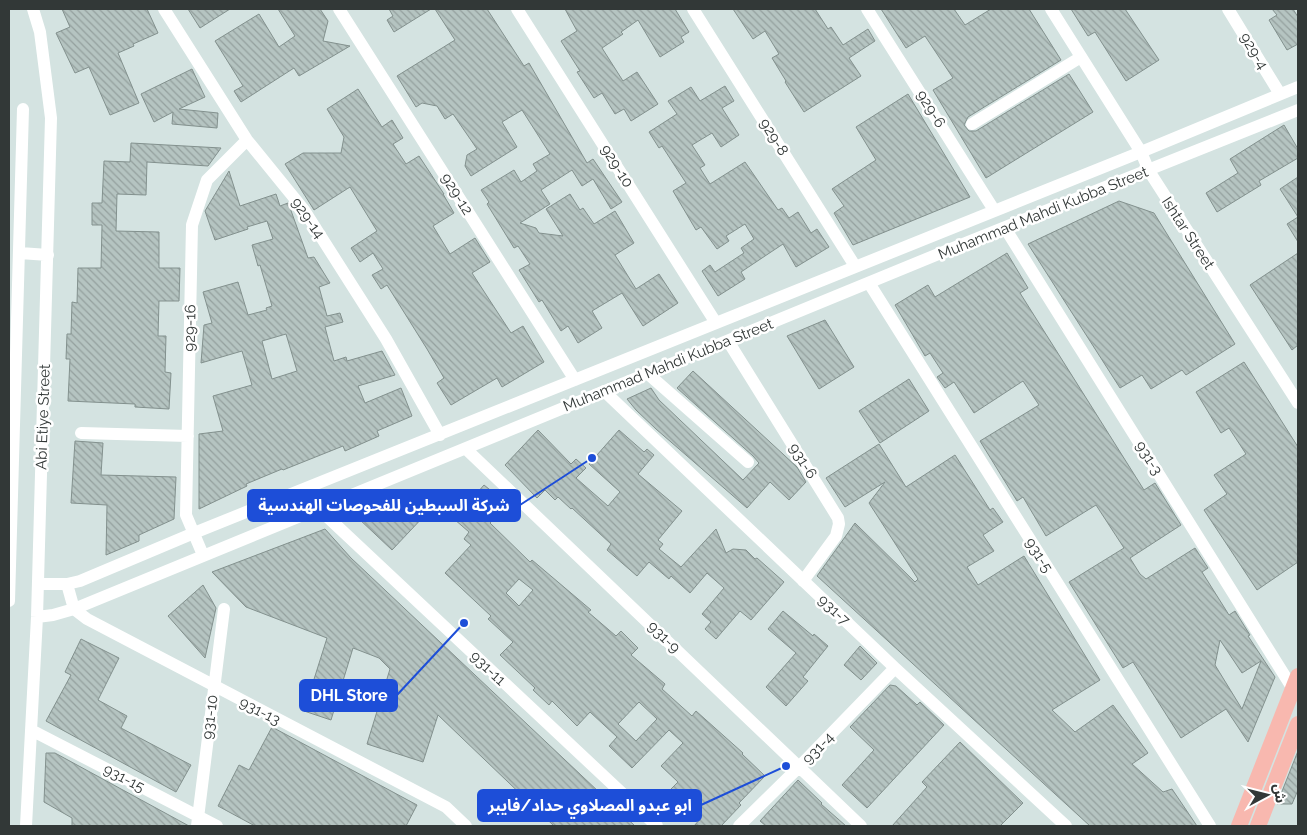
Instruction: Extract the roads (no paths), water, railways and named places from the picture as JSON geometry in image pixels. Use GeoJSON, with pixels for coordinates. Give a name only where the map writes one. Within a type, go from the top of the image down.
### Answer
{"type":"FeatureCollection","features":[{"type":"Feature","properties":{"kind":"main road"},"geometry":{"type":"LineString","coordinates":[[1239,826],[1296,682]]}},
{"type":"Feature","properties":{"kind":"main road"},"geometry":{"type":"LineString","coordinates":[[1258,826],[1298,724]]}},
{"type":"Feature","properties":{"kind":"street","name":"Abi Etiye Street"},"geometry":{"type":"LineString","coordinates":[[26,826],[37,617],[51,118],[40,32],[33,9]]}},
{"type":"Feature","properties":{"kind":"street","name":"929-14"},"geometry":{"type":"LineString","coordinates":[[164,9],[247,140],[304,210],[386,339],[440,435]]}},
{"type":"Feature","properties":{"kind":"street","name":"929-12"},"geometry":{"type":"LineString","coordinates":[[339,9],[575,380]]}},
{"type":"Feature","properties":{"kind":"street","name":"929-10"},"geometry":{"type":"LineString","coordinates":[[517,9],[716,323]]}},
{"type":"Feature","properties":{"kind":"street","name":"929-8"},"geometry":{"type":"LineString","coordinates":[[693,9],[855,266]]}},
{"type":"Feature","properties":{"kind":"street","name":"929-6"},"geometry":{"type":"LineString","coordinates":[[867,9],[994,210]]}},
{"type":"Feature","properties":{"kind":"street","name":"Ishtar Street"},"geometry":{"type":"LineString","coordinates":[[1051,9],[1142,152],[1149,171],[1298,403]]}},
{"type":"Feature","properties":{"kind":"street","name":"929-4"},"geometry":{"type":"LineString","coordinates":[[1228,9],[1280,94]]}},
{"type":"Feature","properties":{"kind":"street"},"geometry":{"type":"LineString","coordinates":[[972,124],[1081,57]]}},
{"type":"Feature","properties":{"kind":"street","name":"Muhammad Mahdi Kubba Street"},"geometry":{"type":"LineString","coordinates":[[38,584],[67,584],[90,577],[194,533],[944,230],[1142,152],[1298,86]]}},
{"type":"Feature","properties":{"kind":"street"},"geometry":{"type":"LineString","coordinates":[[9,602],[23,109]]}},
{"type":"Feature","properties":{"kind":"street","name":"Muhammad Mahdi Kubba Street"},"geometry":{"type":"LineString","coordinates":[[37,617],[53,616],[74,609],[953,248],[1297,112]]}},
{"type":"Feature","properties":{"kind":"street","name":"929-16"},"geometry":{"type":"LineString","coordinates":[[204,555],[186,515],[192,226],[207,180],[247,140]]}},
{"type":"Feature","properties":{"kind":"street","name":"931-3"},"geometry":{"type":"LineString","coordinates":[[1005,228],[1296,682]]}},
{"type":"Feature","properties":{"kind":"street"},"geometry":{"type":"LineString","coordinates":[[944,230],[953,248]]}},
{"type":"Feature","properties":{"kind":"street"},"geometry":{"type":"LineString","coordinates":[[20,253],[48,255]]}},
{"type":"Feature","properties":{"kind":"street","name":"931-5"},"geometry":{"type":"LineString","coordinates":[[869,283],[1210,826]]}},
{"type":"Feature","properties":{"kind":"street","name":"931-6"},"geometry":{"type":"LineString","coordinates":[[728,341],[840,524],[836,536],[803,581]]}},
{"type":"Feature","properties":{"kind":"street"},"geometry":{"type":"LineString","coordinates":[[647,374],[748,462]]}},
{"type":"Feature","properties":{"kind":"street","name":"931-7"},"geometry":{"type":"LineString","coordinates":[[604,391],[895,668],[1066,826]]}},
{"type":"Feature","properties":{"kind":"street"},"geometry":{"type":"LineString","coordinates":[[535,396],[538,418]]}},
{"type":"Feature","properties":{"kind":"street"},"geometry":{"type":"LineString","coordinates":[[81,433],[188,436]]}},
{"type":"Feature","properties":{"kind":"street","name":"931-9"},"geometry":{"type":"LineString","coordinates":[[466,449],[861,826]]}},
{"type":"Feature","properties":{"kind":"street","name":"931-11"},"geometry":{"type":"LineString","coordinates":[[318,509],[656,826]]}},
{"type":"Feature","properties":{"kind":"street"},"geometry":{"type":"LineString","coordinates":[[67,584],[74,609]]}},
{"type":"Feature","properties":{"kind":"street","name":"931-13"},"geometry":{"type":"LineString","coordinates":[[74,609],[87,619],[213,687],[446,807],[466,826]]}},
{"type":"Feature","properties":{"kind":"street","name":"931-10"},"geometry":{"type":"LineString","coordinates":[[197,821],[224,609]]}},
{"type":"Feature","properties":{"kind":"street","name":"931-4"},"geometry":{"type":"LineString","coordinates":[[740,826],[895,668]]}},
{"type":"Feature","properties":{"kind":"street","name":"931-15"},"geometry":{"type":"LineString","coordinates":[[32,730],[197,821],[217,826]]}},
{"type":"Feature","properties":{"kind":"place","name":"شركة السبطين للفحوصات الهندسية"},"geometry":{"type":"Point","coordinates":[592,458]}},
{"type":"Feature","properties":{"kind":"place","name":"DHL Store"},"geometry":{"type":"Point","coordinates":[464,623]}},
{"type":"Feature","properties":{"kind":"place","name":"ابو عبدو المصلاوي حداد/فايبر"},"geometry":{"type":"Point","coordinates":[786,766]}}]}
